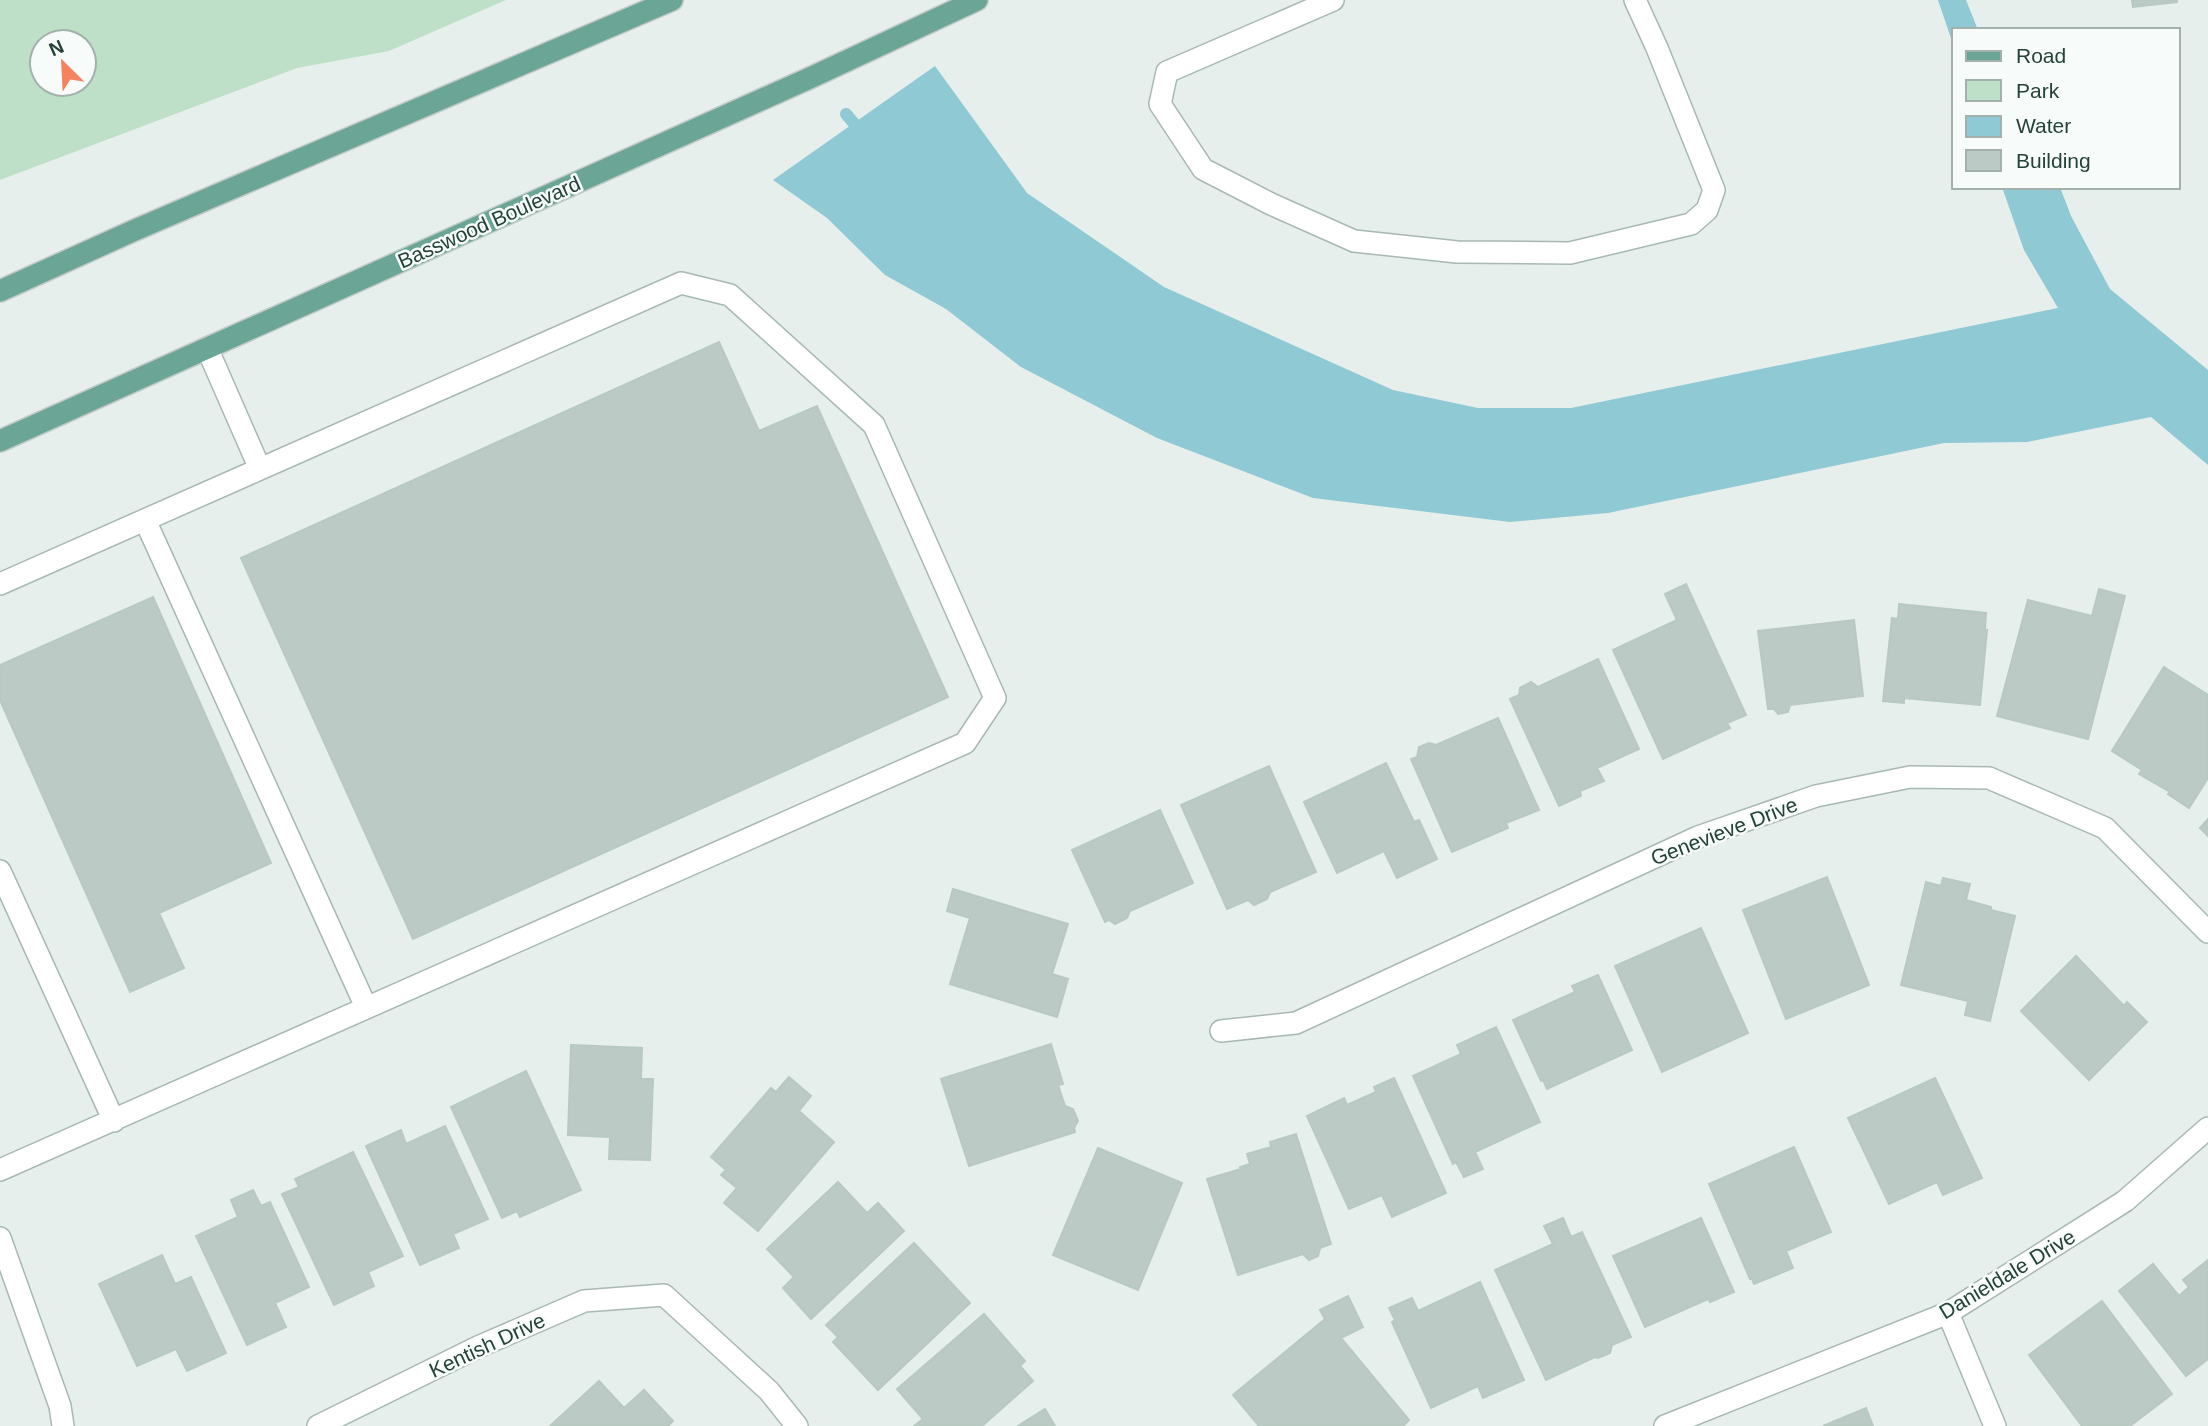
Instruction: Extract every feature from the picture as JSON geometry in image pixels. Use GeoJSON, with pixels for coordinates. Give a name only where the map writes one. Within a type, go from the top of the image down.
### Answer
{"type":"FeatureCollection","features":[{"type":"Feature","properties":{"kind":"main road"},"geometry":{"type":"LineString","coordinates":[[0,291],[672,0]]}},
{"type":"Feature","properties":{"kind":"main road","name":"Basswood Boulevard"},"geometry":{"type":"LineString","coordinates":[[0,441],[812,77],[977,0]]}},
{"type":"Feature","properties":{"kind":"street"},"geometry":{"type":"LineString","coordinates":[[1333,0],[1167,72],[1160,103],[1203,169],[1271,204],[1354,241],[1457,252],[1570,253],[1691,224],[1707,210],[1714,190],[1635,0]]}},
{"type":"Feature","properties":{"kind":"street"},"geometry":{"type":"LineString","coordinates":[[0,584],[681,283],[730,295],[874,425],[995,698],[965,743],[0,1170]]}},
{"type":"Feature","properties":{"kind":"street"},"geometry":{"type":"LineString","coordinates":[[207,348],[260,469]]}},
{"type":"Feature","properties":{"kind":"street"},"geometry":{"type":"LineString","coordinates":[[145,520],[366,1007]]}},
{"type":"Feature","properties":{"kind":"street","name":"Genevieve Drive"},"geometry":{"type":"LineString","coordinates":[[1221,1031],[1296,1023],[1698,837],[1816,796],[1910,777],[1989,778],[2105,828],[2208,932]]}},
{"type":"Feature","properties":{"kind":"street"},"geometry":{"type":"LineString","coordinates":[[0,871],[114,1121]]}},
{"type":"Feature","properties":{"kind":"street","name":"Danieldale Drive"},"geometry":{"type":"LineString","coordinates":[[1665,1426],[1948,1313],[2125,1201],[2208,1128]]}},
{"type":"Feature","properties":{"kind":"street"},"geometry":{"type":"LineString","coordinates":[[0,1238],[61,1406],[63,1426]]}},
{"type":"Feature","properties":{"kind":"street","name":"Kentish Drive"},"geometry":{"type":"LineString","coordinates":[[318,1426],[478,1347],[584,1301],[664,1295],[769,1391],[797,1426]]}},
{"type":"Feature","properties":{"kind":"street"},"geometry":{"type":"LineString","coordinates":[[1948,1313],[1995,1426]]}},
{"type":"Feature","properties":{"kind":"green space"},"geometry":{"type":"Polygon","coordinates":[[[0,0],[506,0],[389,51],[297,68],[0,180],[0,0]]]}},
{"type":"Feature","properties":{"kind":"water"},"geometry":{"type":"Polygon","coordinates":[[[1938,0],[1966,0],[1977,28],[1952,28],[1952,41],[1938,0]]]}},
{"type":"Feature","properties":{"kind":"water"},"geometry":{"type":"Polygon","coordinates":[[[935,66],[1027,193],[1164,287],[1393,390],[1478,408],[1571,408],[2058,308],[2024,250],[2003,189],[2061,189],[2071,216],[2110,289],[2208,370],[2208,465],[2151,417],[2027,442],[1944,443],[1608,513],[1510,522],[1313,498],[1157,438],[1021,367],[946,309],[885,275],[827,218],[773,180],[935,66]]]}},
{"type":"Feature","properties":{"kind":"building"},"geometry":{"type":"Polygon","coordinates":[[[2132,0],[2177,0],[2177,2],[2133,7],[2132,0]]]}},
{"type":"Feature","properties":{"kind":"building"},"geometry":{"type":"Polygon","coordinates":[[[719,342],[759,431],[817,406],[948,697],[413,939],[241,558],[719,342]]]}},
{"type":"Feature","properties":{"kind":"building"},"geometry":{"type":"Polygon","coordinates":[[[1686,584],[1746,715],[1727,723],[1730,728],[1663,759],[1613,650],[1677,620],[1665,594],[1686,584]]]}},
{"type":"Feature","properties":{"kind":"building"},"geometry":{"type":"Polygon","coordinates":[[[2099,589],[2125,596],[2088,739],[1997,716],[2028,600],[2092,616],[2099,589]]]}},
{"type":"Feature","properties":{"kind":"building"},"geometry":{"type":"Polygon","coordinates":[[[153,597],[271,863],[159,913],[184,968],[130,992],[0,700],[0,665],[153,597]]]}},
{"type":"Feature","properties":{"kind":"building"},"geometry":{"type":"Polygon","coordinates":[[[1899,604],[1986,613],[1987,630],[1980,705],[1904,698],[1904,703],[1883,701],[1892,618],[1898,619],[1899,604]]]}},
{"type":"Feature","properties":{"kind":"building"},"geometry":{"type":"Polygon","coordinates":[[[1854,620],[1863,696],[1790,705],[1788,712],[1778,714],[1774,709],[1768,709],[1758,631],[1854,620]]]}},
{"type":"Feature","properties":{"kind":"building"},"geometry":{"type":"Polygon","coordinates":[[[1598,659],[1639,749],[1597,768],[1604,781],[1580,791],[1581,796],[1559,806],[1510,699],[1519,695],[1520,688],[1531,682],[1538,687],[1598,659]]]}},
{"type":"Feature","properties":{"kind":"building"},"geometry":{"type":"Polygon","coordinates":[[[2164,667],[2208,695],[2208,778],[2189,808],[2168,794],[2170,792],[2139,774],[2142,770],[2112,751],[2164,667]]]}},
{"type":"Feature","properties":{"kind":"building"},"geometry":{"type":"Polygon","coordinates":[[[1498,718],[1539,810],[1506,823],[1508,828],[1452,852],[1411,759],[1417,757],[1419,747],[1429,743],[1436,745],[1498,718]]]}},
{"type":"Feature","properties":{"kind":"building"},"geometry":{"type":"Polygon","coordinates":[[[1386,763],[1414,822],[1419,820],[1437,859],[1397,878],[1384,851],[1337,873],[1304,802],[1386,763]]]}},
{"type":"Feature","properties":{"kind":"building"},"geometry":{"type":"Polygon","coordinates":[[[1269,766],[1316,872],[1270,892],[1267,899],[1254,905],[1248,900],[1227,909],[1181,805],[1269,766]]]}},
{"type":"Feature","properties":{"kind":"building"},"geometry":{"type":"Polygon","coordinates":[[[1160,810],[1193,883],[1130,911],[1127,918],[1115,924],[1109,920],[1105,922],[1072,850],[1160,810]]]}},
{"type":"Feature","properties":{"kind":"building"},"geometry":{"type":"Polygon","coordinates":[[[2208,819],[2208,836],[2200,828],[2208,819]]]}},
{"type":"Feature","properties":{"kind":"building"},"geometry":{"type":"Polygon","coordinates":[[[1827,877],[1869,985],[1786,1019],[1743,910],[1827,877]]]}},
{"type":"Feature","properties":{"kind":"building"},"geometry":{"type":"Polygon","coordinates":[[[1943,878],[1970,884],[1966,900],[2015,916],[1990,1021],[1965,1015],[1968,1001],[1901,985],[1926,882],[1941,886],[1943,878]]]}},
{"type":"Feature","properties":{"kind":"building"},"geometry":{"type":"Polygon","coordinates":[[[953,889],[1068,924],[1052,974],[1068,979],[1057,1017],[950,984],[970,918],[947,911],[953,889]]]}},
{"type":"Feature","properties":{"kind":"building"},"geometry":{"type":"Polygon","coordinates":[[[1701,928],[1748,1033],[1662,1072],[1615,966],[1701,928]]]}},
{"type":"Feature","properties":{"kind":"building"},"geometry":{"type":"Polygon","coordinates":[[[2076,956],[2124,1006],[2127,1002],[2147,1022],[2089,1080],[2021,1011],[2076,956]]]}},
{"type":"Feature","properties":{"kind":"building"},"geometry":{"type":"Polygon","coordinates":[[[1598,975],[1632,1050],[1547,1089],[1513,1020],[1575,992],[1572,986],[1598,975]]]}},
{"type":"Feature","properties":{"kind":"building"},"geometry":{"type":"Polygon","coordinates":[[[1496,1027],[1540,1122],[1475,1152],[1483,1169],[1464,1177],[1456,1162],[1453,1164],[1413,1076],[1461,1054],[1457,1045],[1496,1027]]]}},
{"type":"Feature","properties":{"kind":"building"},"geometry":{"type":"Polygon","coordinates":[[[1051,1044],[1063,1084],[1058,1085],[1065,1106],[1073,1109],[1078,1121],[1075,1132],[969,1166],[941,1079],[1051,1044]]]}},
{"type":"Feature","properties":{"kind":"building"},"geometry":{"type":"Polygon","coordinates":[[[571,1045],[642,1048],[641,1079],[653,1079],[650,1160],[609,1159],[610,1137],[568,1135],[571,1045]]]}},
{"type":"Feature","properties":{"kind":"building"},"geometry":{"type":"Polygon","coordinates":[[[526,1071],[581,1190],[520,1217],[517,1211],[502,1218],[451,1107],[526,1071]]]}},
{"type":"Feature","properties":{"kind":"building"},"geometry":{"type":"Polygon","coordinates":[[[789,1077],[811,1096],[799,1111],[834,1142],[758,1231],[724,1203],[737,1188],[721,1175],[726,1170],[711,1157],[771,1088],[776,1092],[789,1077]]]}},
{"type":"Feature","properties":{"kind":"building"},"geometry":{"type":"Polygon","coordinates":[[[1394,1078],[1446,1193],[1392,1217],[1382,1195],[1349,1209],[1307,1116],[1344,1098],[1347,1105],[1376,1092],[1374,1087],[1394,1078]]]}},
{"type":"Feature","properties":{"kind":"building"},"geometry":{"type":"Polygon","coordinates":[[[1935,1078],[1982,1178],[1943,1195],[1937,1182],[1889,1204],[1848,1118],[1935,1078]]]}},
{"type":"Feature","properties":{"kind":"building"},"geometry":{"type":"Polygon","coordinates":[[[445,1126],[488,1219],[453,1234],[459,1248],[420,1265],[366,1146],[401,1130],[406,1144],[445,1126]]]}},
{"type":"Feature","properties":{"kind":"building"},"geometry":{"type":"Polygon","coordinates":[[[1296,1134],[1331,1244],[1320,1248],[1318,1256],[1309,1260],[1303,1254],[1238,1275],[1207,1179],[1241,1169],[1240,1167],[1250,1164],[1247,1154],[1271,1147],[1270,1142],[1296,1134]]]}},
{"type":"Feature","properties":{"kind":"building"},"geometry":{"type":"Polygon","coordinates":[[[1794,1147],[1831,1232],[1786,1251],[1793,1268],[1754,1284],[1709,1184],[1794,1147]]]}},
{"type":"Feature","properties":{"kind":"building"},"geometry":{"type":"Polygon","coordinates":[[[1098,1148],[1182,1183],[1138,1290],[1053,1255],[1098,1148]]]}},
{"type":"Feature","properties":{"kind":"building"},"geometry":{"type":"Polygon","coordinates":[[[353,1152],[403,1256],[368,1272],[374,1286],[334,1305],[282,1194],[299,1187],[295,1179],[353,1152]]]}},
{"type":"Feature","properties":{"kind":"building"},"geometry":{"type":"Polygon","coordinates":[[[838,1182],[867,1213],[878,1203],[904,1231],[811,1319],[783,1288],[794,1277],[767,1249],[838,1182]]]}},
{"type":"Feature","properties":{"kind":"building"},"geometry":{"type":"Polygon","coordinates":[[[253,1190],[261,1206],[270,1202],[309,1287],[275,1303],[286,1327],[247,1345],[196,1236],[238,1217],[231,1200],[253,1190]]]}},
{"type":"Feature","properties":{"kind":"building"},"geometry":{"type":"Polygon","coordinates":[[[1563,1218],[1571,1237],[1582,1232],[1631,1337],[1612,1345],[1610,1353],[1595,1357],[1546,1380],[1495,1270],[1553,1244],[1544,1226],[1563,1218]]]}},
{"type":"Feature","properties":{"kind":"building"},"geometry":{"type":"Polygon","coordinates":[[[1701,1218],[1734,1292],[1710,1302],[1708,1299],[1645,1327],[1613,1256],[1701,1218]]]}},
{"type":"Feature","properties":{"kind":"building"},"geometry":{"type":"Polygon","coordinates":[[[914,1243],[970,1303],[878,1390],[833,1342],[838,1337],[826,1325],[914,1243]]]}},
{"type":"Feature","properties":{"kind":"building"},"geometry":{"type":"Polygon","coordinates":[[[162,1255],[175,1284],[191,1277],[226,1353],[187,1371],[176,1349],[137,1366],[99,1284],[162,1255]]]}},
{"type":"Feature","properties":{"kind":"building"},"geometry":{"type":"Polygon","coordinates":[[[2208,1260],[2208,1359],[2186,1376],[2119,1291],[2153,1264],[2179,1296],[2189,1287],[2183,1280],[2208,1260]]]}},
{"type":"Feature","properties":{"kind":"building"},"geometry":{"type":"Polygon","coordinates":[[[1480,1282],[1524,1380],[1483,1398],[1478,1386],[1431,1408],[1392,1322],[1395,1320],[1389,1308],[1412,1298],[1418,1311],[1480,1282]]]}},
{"type":"Feature","properties":{"kind":"building"},"geometry":{"type":"Polygon","coordinates":[[[1348,1296],[1363,1327],[1341,1338],[1409,1420],[1403,1426],[1259,1426],[1233,1395],[1325,1319],[1320,1310],[1348,1296]]]}},
{"type":"Feature","properties":{"kind":"building"},"geometry":{"type":"Polygon","coordinates":[[[2102,1301],[2172,1394],[2130,1426],[2082,1426],[2029,1355],[2102,1301]]]}},
{"type":"Feature","properties":{"kind":"building"},"geometry":{"type":"Polygon","coordinates":[[[984,1314],[1025,1361],[1020,1366],[1033,1381],[982,1426],[914,1426],[923,1419],[897,1389],[984,1314]]]}},
{"type":"Feature","properties":{"kind":"building"},"geometry":{"type":"Polygon","coordinates":[[[599,1381],[624,1408],[644,1390],[673,1421],[668,1426],[550,1426],[599,1381]]]}},
{"type":"Feature","properties":{"kind":"building"},"geometry":{"type":"Polygon","coordinates":[[[1866,1408],[1873,1426],[1823,1426],[1866,1408]]]}},
{"type":"Feature","properties":{"kind":"building"},"geometry":{"type":"Polygon","coordinates":[[[1045,1409],[1055,1426],[1018,1426],[1045,1409]]]}},
{"type":"Feature","properties":{"kind":"waterway"},"geometry":{"type":"LineString","coordinates":[[846,114],[864,135]]}}]}
